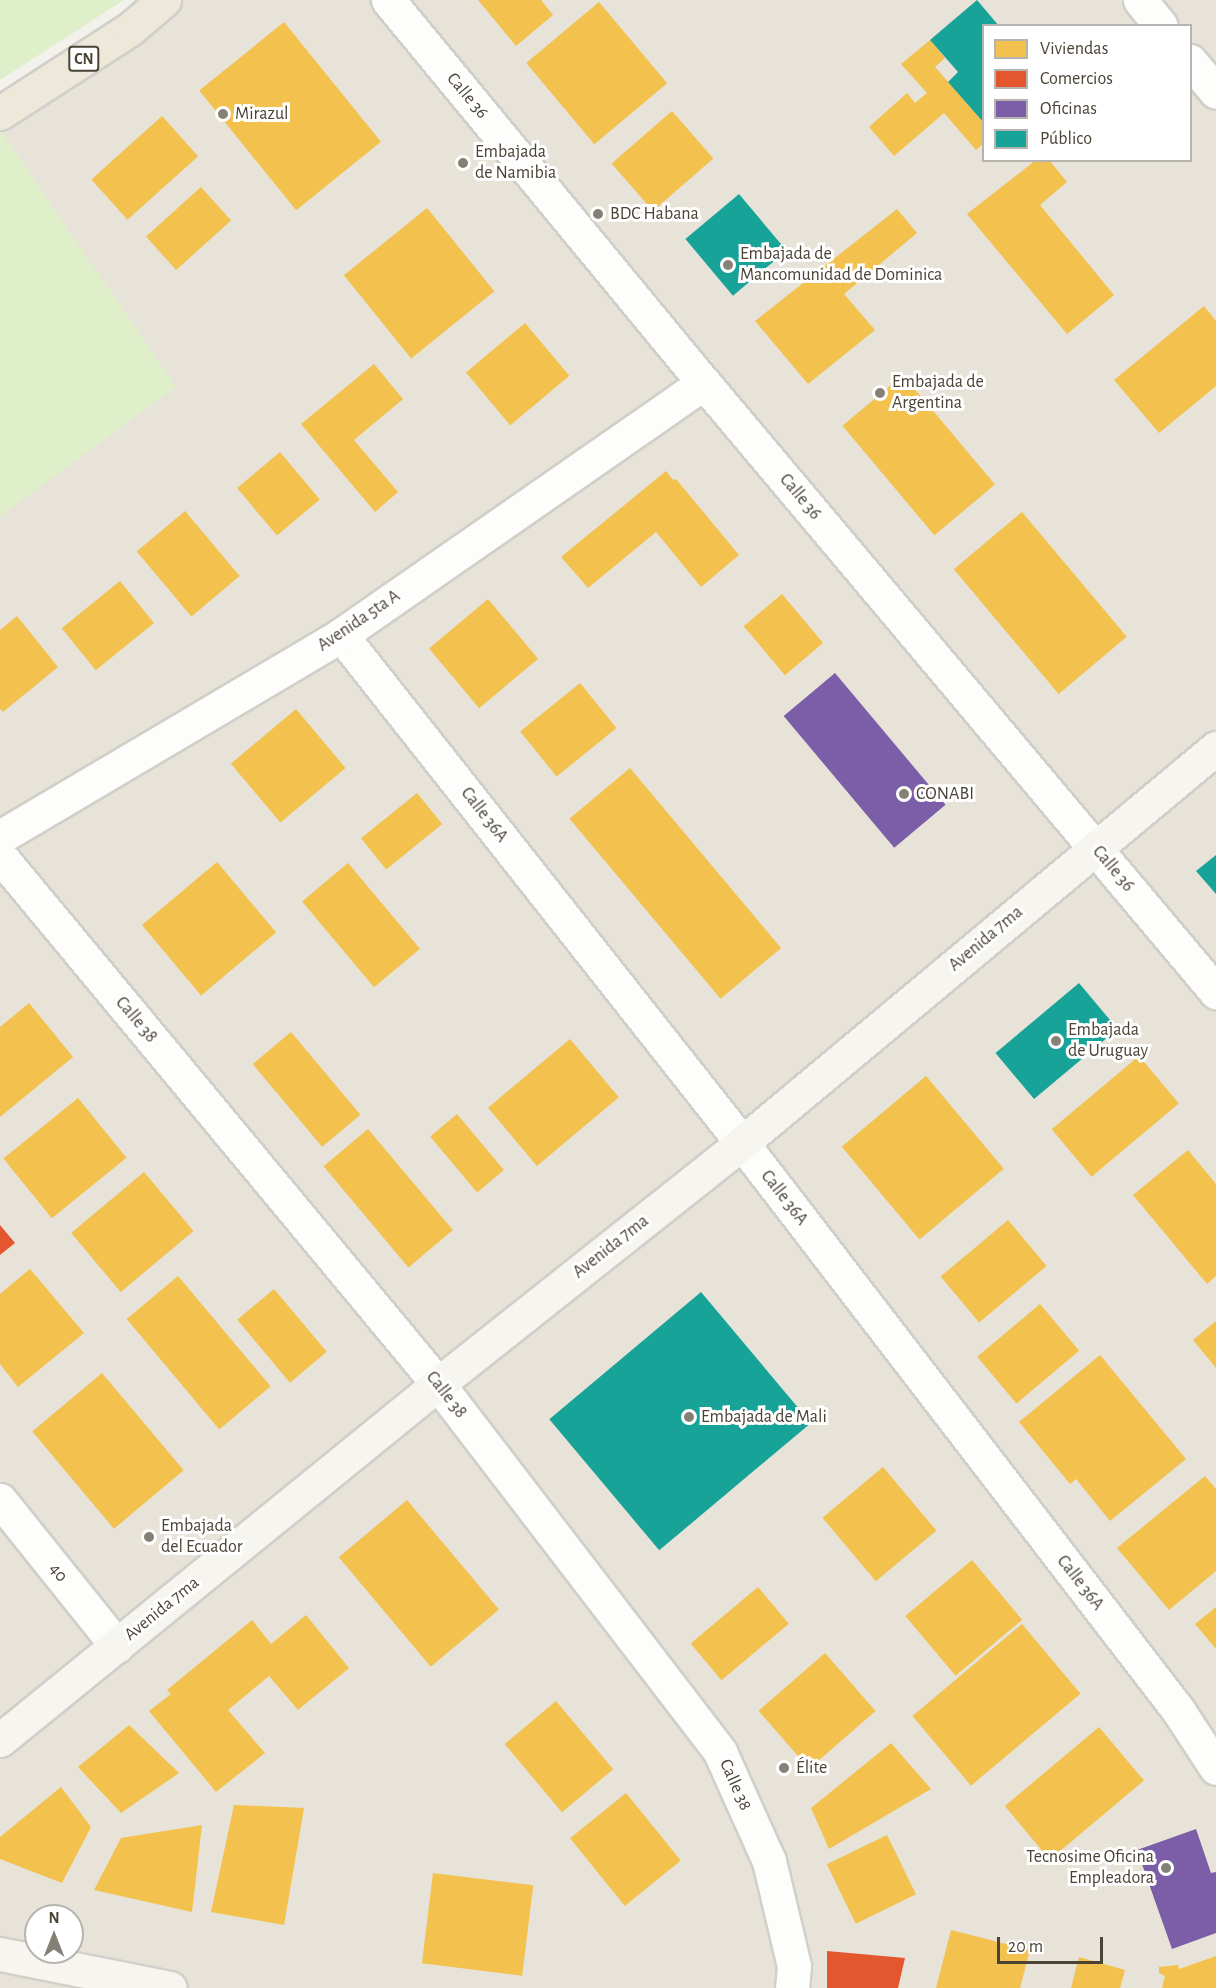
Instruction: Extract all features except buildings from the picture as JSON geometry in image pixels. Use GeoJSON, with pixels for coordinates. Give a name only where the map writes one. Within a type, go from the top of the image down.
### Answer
{"type":"FeatureCollection","features":[{"type":"Feature","properties":{"kind":"highway","name":"CN"},"geometry":{"type":"LineString","coordinates":[[0,113],[130,29],[164,0]]}},
{"type":"Feature","properties":{"kind":"main road","name":"Avenida 7ma"},"geometry":{"type":"LineString","coordinates":[[0,1740],[438,1384],[742,1143],[1216,748]]}},
{"type":"Feature","properties":{"kind":"main road"},"geometry":{"type":"LineString","coordinates":[[0,1954],[170,1988]]}},
{"type":"Feature","properties":{"kind":"street","name":"Calle 36"},"geometry":{"type":"LineString","coordinates":[[388,0],[704,383],[1216,992]]}},
{"type":"Feature","properties":{"kind":"street"},"geometry":{"type":"LineString","coordinates":[[1140,0],[1159,24]]}},
{"type":"Feature","properties":{"kind":"street"},"geometry":{"type":"LineString","coordinates":[[1192,62],[1216,92]]}},
{"type":"Feature","properties":{"kind":"street","name":"Avenida 5ta A"},"geometry":{"type":"LineString","coordinates":[[0,837],[341,635],[704,383]]}},
{"type":"Feature","properties":{"kind":"street","name":"Calle 36A"},"geometry":{"type":"LineString","coordinates":[[341,635],[742,1143],[1178,1710],[1216,1768]]}},
{"type":"Feature","properties":{"kind":"street","name":"Calle 38"},"geometry":{"type":"LineString","coordinates":[[0,856],[438,1384],[720,1752],[769,1862],[794,1966],[792,1988]]}},
{"type":"Feature","properties":{"kind":"street","name":"40"},"geometry":{"type":"LineString","coordinates":[[0,1500],[117,1646]]}},
{"type":"Feature","properties":{"kind":"shaded area"},"geometry":{"type":"Polygon","coordinates":[[[164,0],[1216,0],[1216,1988],[0,1988],[0,113],[164,0]]]}},
{"type":"Feature","properties":{"kind":"green space"},"geometry":{"type":"Polygon","coordinates":[[[0,0],[124,0],[0,80],[0,0]]]}},
{"type":"Feature","properties":{"kind":"green space"},"geometry":{"type":"Polygon","coordinates":[[[0,130],[176,387],[0,516],[0,130]]]}},
{"type":"Feature","properties":{"kind":"place","name":"Mirazul"},"geometry":{"type":"Point","coordinates":[223,114]}},
{"type":"Feature","properties":{"kind":"place","name":"Embajada de Namibia"},"geometry":{"type":"Point","coordinates":[463,163]}},
{"type":"Feature","properties":{"kind":"place","name":"BDC Habana"},"geometry":{"type":"Point","coordinates":[598,214]}},
{"type":"Feature","properties":{"kind":"place","name":"Embajada de Mancomunidad de Dominica"},"geometry":{"type":"Point","coordinates":[728,265]}},
{"type":"Feature","properties":{"kind":"place","name":"Embajada de Argentina"},"geometry":{"type":"Point","coordinates":[880,393]}},
{"type":"Feature","properties":{"kind":"place","name":"CONABI"},"geometry":{"type":"Point","coordinates":[904,794]}},
{"type":"Feature","properties":{"kind":"place","name":"Embajada de Uruguay"},"geometry":{"type":"Point","coordinates":[1056,1041]}},
{"type":"Feature","properties":{"kind":"place","name":"Embajada de Mali"},"geometry":{"type":"Point","coordinates":[689,1417]}},
{"type":"Feature","properties":{"kind":"place","name":"Embajada del Ecuador"},"geometry":{"type":"Point","coordinates":[149,1537]}},
{"type":"Feature","properties":{"kind":"place","name":"Élite"},"geometry":{"type":"Point","coordinates":[784,1768]}},
{"type":"Feature","properties":{"kind":"place","name":"Tecnosime Oficina Empleadora"},"geometry":{"type":"Point","coordinates":[1166,1868]}}]}
